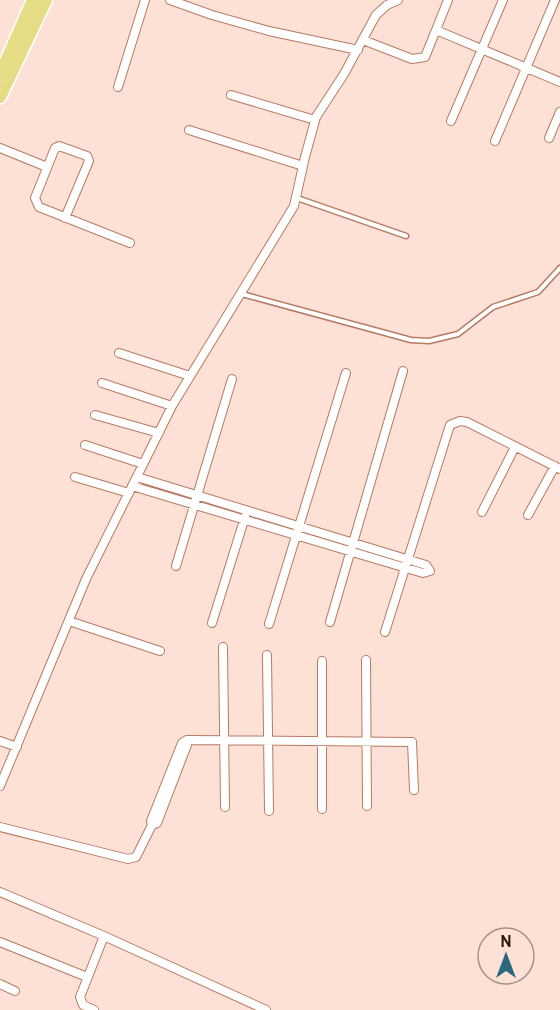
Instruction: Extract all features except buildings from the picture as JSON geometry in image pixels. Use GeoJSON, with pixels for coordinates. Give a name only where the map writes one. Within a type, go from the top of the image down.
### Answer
{"type":"FeatureCollection","features":[{"type":"Feature","properties":{"kind":"main road"},"geometry":{"type":"LineString","coordinates":[[0,75],[33,0]]}},
{"type":"Feature","properties":{"kind":"main road"},"geometry":{"type":"LineString","coordinates":[[0,97],[46,0]]}},
{"type":"Feature","properties":{"kind":"street"},"geometry":{"type":"LineString","coordinates":[[118,87],[145,0]]}},
{"type":"Feature","properties":{"kind":"street"},"geometry":{"type":"LineString","coordinates":[[170,0],[269,31],[357,50]]}},
{"type":"Feature","properties":{"kind":"street"},"geometry":{"type":"LineString","coordinates":[[0,786],[86,579],[172,406],[294,207],[315,120],[384,3],[398,0]]}},
{"type":"Feature","properties":{"kind":"street"},"geometry":{"type":"LineString","coordinates":[[363,40],[412,59],[425,57],[448,0]]}},
{"type":"Feature","properties":{"kind":"street"},"geometry":{"type":"LineString","coordinates":[[451,121],[503,0]]}},
{"type":"Feature","properties":{"kind":"street"},"geometry":{"type":"LineString","coordinates":[[495,141],[555,0]]}},
{"type":"Feature","properties":{"kind":"street"},"geometry":{"type":"LineString","coordinates":[[436,30],[560,82]]}},
{"type":"Feature","properties":{"kind":"street"},"geometry":{"type":"LineString","coordinates":[[231,95],[315,120]]}},
{"type":"Feature","properties":{"kind":"street"},"geometry":{"type":"LineString","coordinates":[[549,138],[560,112]]}},
{"type":"Feature","properties":{"kind":"street"},"geometry":{"type":"LineString","coordinates":[[189,130],[303,166]]}},
{"type":"Feature","properties":{"kind":"street"},"geometry":{"type":"LineString","coordinates":[[65,218],[88,167],[87,156],[59,146],[55,148],[47,167],[35,198],[36,203],[39,207],[65,218],[130,243]]}},
{"type":"Feature","properties":{"kind":"street"},"geometry":{"type":"LineString","coordinates":[[0,148],[47,167]]}},
{"type":"Feature","properties":{"kind":"street"},"geometry":{"type":"LineString","coordinates":[[119,353],[190,376]]}},
{"type":"Feature","properties":{"kind":"street"},"geometry":{"type":"LineString","coordinates":[[330,622],[403,371]]}},
{"type":"Feature","properties":{"kind":"street"},"geometry":{"type":"LineString","coordinates":[[269,624],[346,373]]}},
{"type":"Feature","properties":{"kind":"street"},"geometry":{"type":"LineString","coordinates":[[176,566],[232,379]]}},
{"type":"Feature","properties":{"kind":"street"},"geometry":{"type":"LineString","coordinates":[[102,383],[172,406]]}},
{"type":"Feature","properties":{"kind":"street"},"geometry":{"type":"LineString","coordinates":[[95,415],[159,433]]}},
{"type":"Feature","properties":{"kind":"street"},"geometry":{"type":"LineString","coordinates":[[385,632],[450,425],[455,422],[467,422],[557,468],[528,515]]}},
{"type":"Feature","properties":{"kind":"street"},"geometry":{"type":"LineString","coordinates":[[85,445],[143,464]]}},
{"type":"Feature","properties":{"kind":"street"},"geometry":{"type":"LineString","coordinates":[[482,512],[515,447]]}},
{"type":"Feature","properties":{"kind":"street"},"geometry":{"type":"LineString","coordinates":[[75,477],[297,530]]}},
{"type":"Feature","properties":{"kind":"street"},"geometry":{"type":"LineString","coordinates":[[137,477],[247,510],[405,568],[423,573],[430,571],[426,565],[351,547]]}},
{"type":"Feature","properties":{"kind":"street"},"geometry":{"type":"LineString","coordinates":[[212,623],[247,510]]}},
{"type":"Feature","properties":{"kind":"street"},"geometry":{"type":"LineString","coordinates":[[69,621],[160,651]]}},
{"type":"Feature","properties":{"kind":"street"},"geometry":{"type":"LineString","coordinates":[[223,647],[225,807]]}},
{"type":"Feature","properties":{"kind":"street"},"geometry":{"type":"LineString","coordinates":[[267,655],[269,811]]}},
{"type":"Feature","properties":{"kind":"street"},"geometry":{"type":"LineString","coordinates":[[366,660],[367,806]]}},
{"type":"Feature","properties":{"kind":"street"},"geometry":{"type":"LineString","coordinates":[[322,661],[322,809]]}},
{"type":"Feature","properties":{"kind":"street"},"geometry":{"type":"LineString","coordinates":[[0,827],[128,859],[136,857],[152,825],[151,820],[182,742],[186,740],[412,742],[414,790]]}},
{"type":"Feature","properties":{"kind":"street"},"geometry":{"type":"LineString","coordinates":[[0,741],[16,747]]}},
{"type":"Feature","properties":{"kind":"street"},"geometry":{"type":"LineString","coordinates":[[0,892],[104,936],[266,1010]]}},
{"type":"Feature","properties":{"kind":"street"},"geometry":{"type":"LineString","coordinates":[[94,1010],[83,1005],[80,1000],[104,936]]}},
{"type":"Feature","properties":{"kind":"street"},"geometry":{"type":"LineString","coordinates":[[0,942],[87,977]]}},
{"type":"Feature","properties":{"kind":"street"},"geometry":{"type":"LineString","coordinates":[[0,984],[15,991]]}},
{"type":"Feature","properties":{"kind":"lane"},"geometry":{"type":"LineString","coordinates":[[296,197],[406,236]]}},
{"type":"Feature","properties":{"kind":"lane"},"geometry":{"type":"LineString","coordinates":[[242,294],[411,340],[429,341],[458,334],[493,307],[538,292],[560,268]]}}]}
